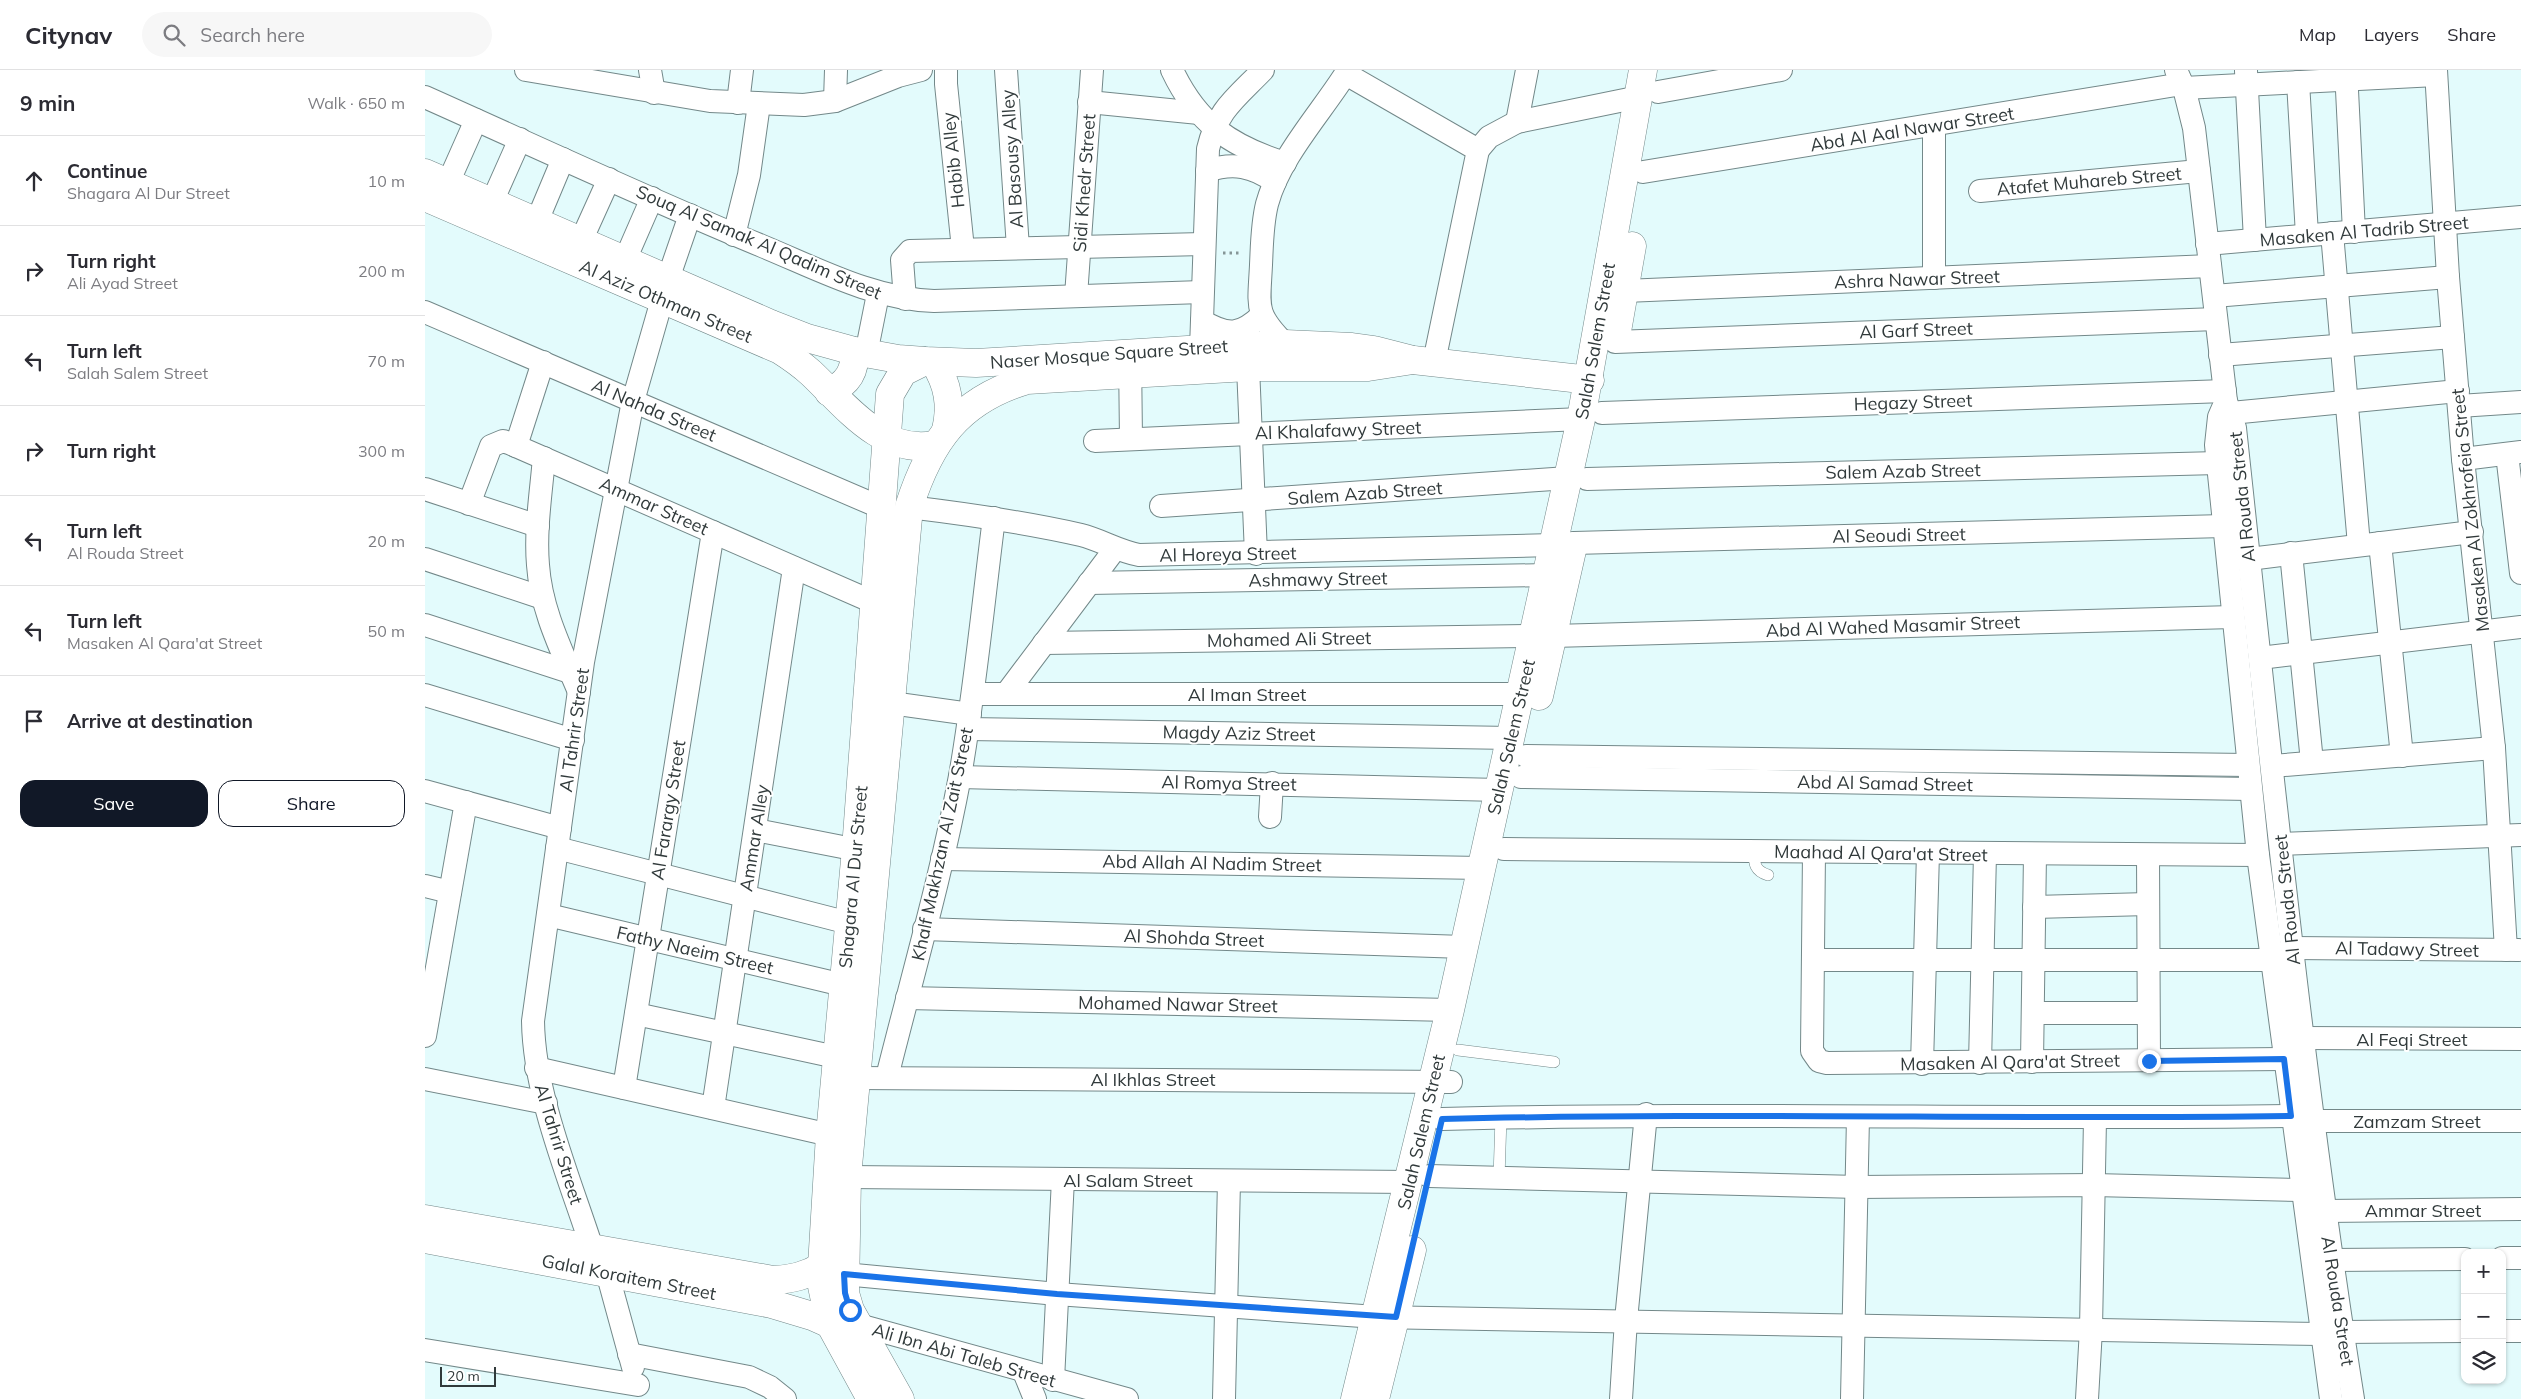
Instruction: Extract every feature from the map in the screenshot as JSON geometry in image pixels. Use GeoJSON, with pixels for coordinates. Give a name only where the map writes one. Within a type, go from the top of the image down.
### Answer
{"type":"FeatureCollection","features":[{"type":"Feature","properties":{"kind":"street"},"geometry":{"type":"LineString","coordinates":[[528,70],[563,73],[654,92],[748,104],[804,105],[835,101],[880,82],[921,70]]}},
{"type":"Feature","properties":{"kind":"street"},"geometry":{"type":"LineString","coordinates":[[650,70],[654,92]]}},
{"type":"Feature","properties":{"kind":"street"},"geometry":{"type":"LineString","coordinates":[[734,235],[749,175],[748,104],[742,70]]}},
{"type":"Feature","properties":{"kind":"street"},"geometry":{"type":"LineString","coordinates":[[835,101],[837,70]]}},
{"type":"Feature","properties":{"kind":"street","name":"Habib Alley"},"geometry":{"type":"LineString","coordinates":[[946,70],[947,101],[963,249]]}},
{"type":"Feature","properties":{"kind":"street","name":"Al Basousy Alley"},"geometry":{"type":"LineString","coordinates":[[1006,70],[1018,248]]}},
{"type":"Feature","properties":{"kind":"street","name":"Sidi Khedr Street"},"geometry":{"type":"LineString","coordinates":[[1076,296],[1092,70]]}},
{"type":"Feature","properties":{"kind":"street"},"geometry":{"type":"LineString","coordinates":[[1173,70],[1180,86],[1206,121],[1280,172]]}},
{"type":"Feature","properties":{"kind":"street"},"geometry":{"type":"LineString","coordinates":[[1089,102],[1206,121],[1220,114],[1263,70]]}},
{"type":"Feature","properties":{"kind":"street"},"geometry":{"type":"LineString","coordinates":[[1517,122],[1527,70]]}},
{"type":"Feature","properties":{"kind":"street"},"geometry":{"type":"LineString","coordinates":[[1424,361],[1478,150],[1489,137],[1517,122],[1650,82],[1776,70]]}},
{"type":"Feature","properties":{"kind":"street"},"geometry":{"type":"LineString","coordinates":[[1285,344],[1267,325],[1262,315],[1259,294],[1264,219],[1280,172],[1347,72],[1478,150]]}},
{"type":"Feature","properties":{"kind":"street","name":"Abd Al Aal Nawar Street"},"geometry":{"type":"LineString","coordinates":[[1643,172],[1934,126],[2181,81],[2246,78],[2298,82],[2346,75],[2436,72]]}},
{"type":"Feature","properties":{"kind":"street","name":"Masaken Al Zokhrofeia Street"},"geometry":{"type":"LineString","coordinates":[[2436,72],[2444,224],[2463,458],[2494,748],[2510,836],[2513,950]]}},
{"type":"Feature","properties":{"kind":"street"},"geometry":{"type":"LineString","coordinates":[[2346,75],[2343,233],[2337,286],[2342,346],[2347,401],[2369,544],[2390,642],[2403,756]]}},
{"type":"Feature","properties":{"kind":"street"},"geometry":{"type":"LineString","coordinates":[[2246,78],[2255,240]]}},
{"type":"Feature","properties":{"kind":"street","name":"Al Rouda Street"},"geometry":{"type":"LineString","coordinates":[[2181,81],[2193,122],[2227,401],[2235,428],[2303,1038],[2331,1260],[2331,1399]]}},
{"type":"Feature","properties":{"kind":"street","name":"Salah Salem Street"},"geometry":{"type":"LineString","coordinates":[[1419,1179],[1442,1119],[1442,1081],[1450,1010],[1482,868],[1514,765],[1592,416],[1615,342],[1625,291],[1643,172],[1650,82]]}},
{"type":"Feature","properties":{"kind":"street","name":"Salah Salem Street"},"geometry":{"type":"LineString","coordinates":[[1592,416],[1590,380],[1650,82]]}},
{"type":"Feature","properties":{"kind":"street"},"geometry":{"type":"LineString","coordinates":[[2298,82],[2307,235]]}},
{"type":"Feature","properties":{"kind":"street","name":"Souq Al Samak Al Qadim Street"},"geometry":{"type":"LineString","coordinates":[[425,97],[734,235],[878,294],[905,299],[934,301],[1202,292]]}},
{"type":"Feature","properties":{"kind":"street"},"geometry":{"type":"LineString","coordinates":[[437,178],[476,120]]}},
{"type":"Feature","properties":{"kind":"street"},"geometry":{"type":"LineString","coordinates":[[1201,349],[1203,248],[1208,150],[1206,121]]}},
{"type":"Feature","properties":{"kind":"street"},"geometry":{"type":"LineString","coordinates":[[1934,126],[1934,278]]}},
{"type":"Feature","properties":{"kind":"street"},"geometry":{"type":"LineString","coordinates":[[492,202],[520,139]]}},
{"type":"Feature","properties":{"kind":"street"},"geometry":{"type":"LineString","coordinates":[[537,221],[563,159]]}},
{"type":"Feature","properties":{"kind":"street"},"geometry":{"type":"LineString","coordinates":[[1207,171],[1221,166],[1235,165],[1263,173],[1280,172]]}},
{"type":"Feature","properties":{"kind":"street","name":"Atafet Muhareb Street"},"geometry":{"type":"LineString","coordinates":[[1980,191],[2199,171]]}},
{"type":"Feature","properties":{"kind":"street","name":"Al Aziz Othman Street"},"geometry":{"type":"LineString","coordinates":[[437,178],[625,260],[665,289],[780,350],[810,372],[861,421],[887,438]]}},
{"type":"Feature","properties":{"kind":"street"},"geometry":{"type":"LineString","coordinates":[[581,240],[609,179]]}},
{"type":"Feature","properties":{"kind":"street","name":"Al Aziz Othman Street"},"geometry":{"type":"LineString","coordinates":[[425,197],[665,289],[807,338]]}},
{"type":"Feature","properties":{"kind":"street"},"geometry":{"type":"LineString","coordinates":[[625,260],[652,198]]}},
{"type":"Feature","properties":{"kind":"street","name":"Al Tahrir Street"},"geometry":{"type":"LineString","coordinates":[[592,1248],[536,1068],[533,1021],[583,662],[633,400],[665,289],[690,215]]}},
{"type":"Feature","properties":{"kind":"street","name":"Masaken Al Tadrib Street"},"geometry":{"type":"LineString","coordinates":[[2207,244],[2521,218]]}},
{"type":"Feature","properties":{"kind":"street"},"geometry":{"type":"LineString","coordinates":[[905,299],[902,266],[905,255],[916,250],[1079,246],[1203,248]]}},
{"type":"Feature","properties":{"kind":"street","name":"Ashra Nawar Street"},"geometry":{"type":"LineString","coordinates":[[1625,291],[2210,266]]}},
{"type":"Feature","properties":{"kind":"street"},"geometry":{"type":"LineString","coordinates":[[2214,296],[2448,277]]}},
{"type":"Feature","properties":{"kind":"street"},"geometry":{"type":"LineString","coordinates":[[829,392],[838,388],[850,376],[855,360],[860,352],[878,294]]}},
{"type":"Feature","properties":{"kind":"street","name":"Al Nahda Street"},"geometry":{"type":"LineString","coordinates":[[425,312],[882,508]]}},
{"type":"Feature","properties":{"kind":"street"},"geometry":{"type":"LineString","coordinates":[[1202,321],[1216,329],[1232,332],[1247,328],[1262,315]]}},
{"type":"Feature","properties":{"kind":"street","name":"Al Garf Street"},"geometry":{"type":"LineString","coordinates":[[1615,342],[2216,319]]}},
{"type":"Feature","properties":{"kind":"street"},"geometry":{"type":"LineString","coordinates":[[2221,356],[2453,337]]}},
{"type":"Feature","properties":{"kind":"street","name":"Naser Mosque Square Street"},"geometry":{"type":"LineString","coordinates":[[807,338],[860,352],[929,361],[975,363],[1130,363],[1249,367],[1368,367],[1424,361]]}},
{"type":"Feature","properties":{"kind":"street","name":"Naser Mosque Square Street"},"geometry":{"type":"LineString","coordinates":[[940,438],[976,403],[1004,387],[1027,380],[1201,349],[1285,344],[1374,350],[1424,361],[1590,380]]}},
{"type":"Feature","properties":{"kind":"street"},"geometry":{"type":"LineString","coordinates":[[887,438],[910,447],[940,438],[949,419],[948,395],[945,383],[929,361]]}},
{"type":"Feature","properties":{"kind":"street","name":"Shagara Al Dur Street"},"geometry":{"type":"LineString","coordinates":[[871,1399],[830,1324],[822,1286],[833,1270],[847,1177],[856,1078],[866,851],[873,602],[890,394],[903,372],[929,361]]}},
{"type":"Feature","properties":{"kind":"street"},"geometry":{"type":"LineString","coordinates":[[516,446],[543,362]]}},
{"type":"Feature","properties":{"kind":"street"},"geometry":{"type":"LineString","coordinates":[[1130,363],[1131,439]]}},
{"type":"Feature","properties":{"kind":"street"},"geometry":{"type":"LineString","coordinates":[[1249,367],[1256,554]]}},
{"type":"Feature","properties":{"kind":"street","name":"Hegazy Street"},"geometry":{"type":"LineString","coordinates":[[1592,416],[2227,401],[2347,401],[2458,398],[2521,402]]}},
{"type":"Feature","properties":{"kind":"street","name":"Al Rouda Street"},"geometry":{"type":"LineString","coordinates":[[2227,401],[2217,430],[2218,463],[2250,789],[2270,960],[2301,1190],[2331,1333],[2353,1399]]}},
{"type":"Feature","properties":{"kind":"street","name":"Al Khalafawy Street"},"geometry":{"type":"LineString","coordinates":[[1095,441],[1592,416]]}},
{"type":"Feature","properties":{"kind":"street","name":"Shagara Al Dur Street"},"geometry":{"type":"LineString","coordinates":[[900,1399],[859,1325],[833,1270],[830,1135],[849,923],[866,851],[891,703],[909,507],[918,479],[940,438]]}},
{"type":"Feature","properties":{"kind":"street","name":"Ammar Street"},"geometry":{"type":"LineString","coordinates":[[469,504],[491,446],[503,441],[873,602]]}},
{"type":"Feature","properties":{"kind":"street"},"geometry":{"type":"LineString","coordinates":[[2463,458],[2514,453],[2521,573]]}},
{"type":"Feature","properties":{"kind":"street"},"geometry":{"type":"LineString","coordinates":[[544,458],[538,526],[538,566],[543,598],[550,622],[579,693]]}},
{"type":"Feature","properties":{"kind":"street","name":"Salem Azab Street"},"geometry":{"type":"LineString","coordinates":[[1161,506],[1578,479],[2218,463]]}},
{"type":"Feature","properties":{"kind":"street"},"geometry":{"type":"LineString","coordinates":[[425,489],[538,526]]}},
{"type":"Feature","properties":{"kind":"street","name":"Al Horeya Street"},"geometry":{"type":"LineString","coordinates":[[909,507],[994,518],[1082,535],[1115,549],[1139,555],[1256,554],[1563,544]]}},
{"type":"Feature","properties":{"kind":"street","name":"Khalf Makhzan Al Zait Street"},"geometry":{"type":"LineString","coordinates":[[887,1077],[942,859],[959,777],[970,712],[994,518]]}},
{"type":"Feature","properties":{"kind":"street","name":"Al Seoudi Street"},"geometry":{"type":"LineString","coordinates":[[1563,544],[2224,526]]}},
{"type":"Feature","properties":{"kind":"street","name":"Al Farargy Street"},"geometry":{"type":"LineString","coordinates":[[624,1088],[713,532]]}},
{"type":"Feature","properties":{"kind":"street"},"geometry":{"type":"LineString","coordinates":[[2249,559],[2472,532]]}},
{"type":"Feature","properties":{"kind":"street","name":"Salah Salem Street"},"geometry":{"type":"LineString","coordinates":[[1375,1399],[1386,1317],[1442,1081],[1458,1050],[1504,849],[1520,694],[1543,636],[1547,575],[1563,544]]}},
{"type":"Feature","properties":{"kind":"street"},"geometry":{"type":"LineString","coordinates":[[1006,694],[1115,549]]}},
{"type":"Feature","properties":{"kind":"street"},"geometry":{"type":"LineString","coordinates":[[2291,553],[2312,762]]}},
{"type":"Feature","properties":{"kind":"street"},"geometry":{"type":"LineString","coordinates":[[425,559],[543,598]]}},
{"type":"Feature","properties":{"kind":"street","name":"Ammar Alley"},"geometry":{"type":"LineString","coordinates":[[713,1108],[794,568]]}},
{"type":"Feature","properties":{"kind":"street","name":"Ashmawy Street"},"geometry":{"type":"LineString","coordinates":[[1089,583],[1547,575]]}},
{"type":"Feature","properties":{"kind":"street","name":"Abd Al Wahed Masamir Street"},"geometry":{"type":"LineString","coordinates":[[1543,636],[2233,617]]}},
{"type":"Feature","properties":{"kind":"street"},"geometry":{"type":"LineString","coordinates":[[425,625],[570,672]]}},
{"type":"Feature","properties":{"kind":"street"},"geometry":{"type":"LineString","coordinates":[[2260,658],[2521,627]]}},
{"type":"Feature","properties":{"kind":"street","name":"Mohamed Ali Street"},"geometry":{"type":"LineString","coordinates":[[1045,643],[1543,636]]}},
{"type":"Feature","properties":{"kind":"street","name":"Al Iman Street"},"geometry":{"type":"LineString","coordinates":[[970,712],[1006,694],[1520,694]]}},
{"type":"Feature","properties":{"kind":"street"},"geometry":{"type":"LineString","coordinates":[[425,695],[573,740]]}},
{"type":"Feature","properties":{"kind":"street"},"geometry":{"type":"LineString","coordinates":[[891,703],[970,712]]}},
{"type":"Feature","properties":{"kind":"street","name":"Magdy Aziz Street"},"geometry":{"type":"LineString","coordinates":[[970,712],[1514,765]]}},
{"type":"Feature","properties":{"kind":"street"},"geometry":{"type":"LineString","coordinates":[[2272,766],[2494,748]]}},
{"type":"Feature","properties":{"kind":"street","name":"Abd Al Samad Street"},"geometry":{"type":"LineString","coordinates":[[1514,765],[2248,765]]}},
{"type":"Feature","properties":{"kind":"street","name":"Abd Al Samad Street"},"geometry":{"type":"LineString","coordinates":[[1514,765],[2250,789]]}},
{"type":"Feature","properties":{"kind":"street","name":"Al Romya Street"},"geometry":{"type":"LineString","coordinates":[[959,777],[1271,783],[1514,765]]}},
{"type":"Feature","properties":{"kind":"street"},"geometry":{"type":"LineString","coordinates":[[1270,817],[1271,783]]}},
{"type":"Feature","properties":{"kind":"street"},"geometry":{"type":"LineString","coordinates":[[425,791],[466,802],[658,874],[849,923]]}},
{"type":"Feature","properties":{"kind":"street"},"geometry":{"type":"LineString","coordinates":[[425,1036],[429,989],[450,892],[466,802]]}},
{"type":"Feature","properties":{"kind":"street"},"geometry":{"type":"LineString","coordinates":[[756,830],[866,851]]}},
{"type":"Feature","properties":{"kind":"street"},"geometry":{"type":"LineString","coordinates":[[2281,844],[2510,836]]}},
{"type":"Feature","properties":{"kind":"street","name":"Maahad Al Qara'at Street"},"geometry":{"type":"LineString","coordinates":[[1504,849],[2258,855]]}},
{"type":"Feature","properties":{"kind":"street"},"geometry":{"type":"LineString","coordinates":[[1814,852],[1813,960],[2149,962],[2270,960]]}},
{"type":"Feature","properties":{"kind":"street"},"geometry":{"type":"LineString","coordinates":[[1923,1064],[1928,853]]}},
{"type":"Feature","properties":{"kind":"street"},"geometry":{"type":"LineString","coordinates":[[1980,1063],[1985,854]]}},
{"type":"Feature","properties":{"kind":"street"},"geometry":{"type":"LineString","coordinates":[[2032,1062],[2035,854]]}},
{"type":"Feature","properties":{"kind":"street"},"geometry":{"type":"LineString","coordinates":[[2148,855],[2149,1061]]}},
{"type":"Feature","properties":{"kind":"street","name":"Abd Allah Al Nadim Street"},"geometry":{"type":"LineString","coordinates":[[942,859],[1482,868]]}},
{"type":"Feature","properties":{"kind":"street"},"geometry":{"type":"LineString","coordinates":[[425,886],[450,892]]}},
{"type":"Feature","properties":{"kind":"street"},"geometry":{"type":"LineString","coordinates":[[2034,907],[2148,904]]}},
{"type":"Feature","properties":{"kind":"street","name":"Fathy Naeim Street"},"geometry":{"type":"LineString","coordinates":[[548,916],[843,985]]}},
{"type":"Feature","properties":{"kind":"street","name":"Al Shohda Street"},"geometry":{"type":"LineString","coordinates":[[925,929],[1464,947]]}},
{"type":"Feature","properties":{"kind":"street","name":"Al Tadawy Street"},"geometry":{"type":"LineString","coordinates":[[2293,948],[2513,950]]}},
{"type":"Feature","properties":{"kind":"street","name":"Masaken Al Qara'at Street"},"geometry":{"type":"LineString","coordinates":[[1813,960],[1812,1051],[1819,1061],[1827,1063],[1923,1064],[2284,1059]]}},
{"type":"Feature","properties":{"kind":"street","name":"Mohamed Nawar Street"},"geometry":{"type":"LineString","coordinates":[[907,998],[1450,1010]]}},
{"type":"Feature","properties":{"kind":"street"},"geometry":{"type":"LineString","coordinates":[[2033,1013],[2149,1013]]}},
{"type":"Feature","properties":{"kind":"street"},"geometry":{"type":"LineString","coordinates":[[636,1014],[837,1057]]}},
{"type":"Feature","properties":{"kind":"street","name":"Al Feqi Street"},"geometry":{"type":"LineString","coordinates":[[2303,1038],[2521,1039]]}},
{"type":"Feature","properties":{"kind":"street"},"geometry":{"type":"LineString","coordinates":[[536,1068],[830,1135]]}},
{"type":"Feature","properties":{"kind":"street","name":"Al Ikhlas Street"},"geometry":{"type":"LineString","coordinates":[[856,1078],[1442,1081]]}},
{"type":"Feature","properties":{"kind":"street"},"geometry":{"type":"LineString","coordinates":[[425,1079],[546,1103]]}},
{"type":"Feature","properties":{"kind":"street"},"geometry":{"type":"LineString","coordinates":[[1442,1119],[1646,1114],[2095,1119],[2291,1116]]}},
{"type":"Feature","properties":{"kind":"street"},"geometry":{"type":"LineString","coordinates":[[1621,1399],[1626,1320],[1646,1114]]}},
{"type":"Feature","properties":{"kind":"street"},"geometry":{"type":"LineString","coordinates":[[1852,1399],[1858,1117]]}},
{"type":"Feature","properties":{"kind":"street"},"geometry":{"type":"LineString","coordinates":[[2087,1399],[2091,1329],[2095,1119]]}},
{"type":"Feature","properties":{"kind":"street","name":"Zamzam Street"},"geometry":{"type":"LineString","coordinates":[[2314,1121],[2521,1121]]}},
{"type":"Feature","properties":{"kind":"street","name":"Al Salam Street"},"geometry":{"type":"LineString","coordinates":[[847,1177],[1229,1181],[1499,1178],[1641,1180],[1858,1187],[2094,1185],[2301,1190]]}},
{"type":"Feature","properties":{"kind":"street"},"geometry":{"type":"LineString","coordinates":[[1053,1380],[1063,1179]]}},
{"type":"Feature","properties":{"kind":"street"},"geometry":{"type":"LineString","coordinates":[[1224,1399],[1229,1181]]}},
{"type":"Feature","properties":{"kind":"street","name":"Ammar Street"},"geometry":{"type":"LineString","coordinates":[[2325,1211],[2521,1210]]}},
{"type":"Feature","properties":{"kind":"street","name":"Galal Koraitem Street"},"geometry":{"type":"LineString","coordinates":[[425,1220],[592,1248],[753,1288],[792,1309],[830,1324]]}},
{"type":"Feature","properties":{"kind":"street","name":"Galal Koraitem Street"},"geometry":{"type":"LineString","coordinates":[[425,1239],[607,1272],[753,1288],[773,1280],[791,1279],[833,1270]]}},
{"type":"Feature","properties":{"kind":"street"},"geometry":{"type":"LineString","coordinates":[[2506,1258],[2521,1258]]}},
{"type":"Feature","properties":{"kind":"street"},"geometry":{"type":"LineString","coordinates":[[2331,1260],[2461,1259]]}},
{"type":"Feature","properties":{"kind":"street"},"geometry":{"type":"LineString","coordinates":[[833,1270],[1057,1294],[1386,1317],[2331,1333],[2461,1331]]}},
{"type":"Feature","properties":{"kind":"street"},"geometry":{"type":"LineString","coordinates":[[425,1350],[640,1392],[607,1272]]}},
{"type":"Feature","properties":{"kind":"street","name":"Salah Salem Street"},"geometry":{"type":"LineString","coordinates":[[1355,1399],[1386,1317]]}},
{"type":"Feature","properties":{"kind":"street","name":"Ali Ibn Abi Taleb Street"},"geometry":{"type":"LineString","coordinates":[[859,1325],[1127,1399]]}},
{"type":"Feature","properties":{"kind":"street"},"geometry":{"type":"LineString","coordinates":[[2506,1331],[2521,1331]]}},
{"type":"Feature","properties":{"kind":"street"},"geometry":{"type":"LineString","coordinates":[[629,1354],[749,1377],[770,1387],[785,1399]]}},
{"type":"Feature","properties":{"kind":"street"},"geometry":{"type":"LineString","coordinates":[[1024,1372],[1035,1399]]}},
{"type":"Feature","properties":{"kind":"lane"},"geometry":{"type":"LineString","coordinates":[[1754,851],[1754,865],[1759,872],[1767,875]]}},
{"type":"Feature","properties":{"kind":"lane"},"geometry":{"type":"LineString","coordinates":[[1458,1050],[1554,1062]]}},
{"type":"Feature","properties":{"kind":"lane"},"geometry":{"type":"LineString","coordinates":[[1499,1178],[1501,1118]]}},
{"type":"Feature","properties":{"kind":"path"},"geometry":{"type":"LineString","coordinates":[[1203,248],[1261,254]]}},
{"type":"Feature","properties":{"kind":"route"},"geometry":{"type":"LineString","coordinates":[[850,1310],[845,1293],[844,1274],[1057,1294],[1396,1317],[1442,1119],[1646,1114],[2095,1119],[2291,1116],[2284,1059],[2149,1061]]}}]}
